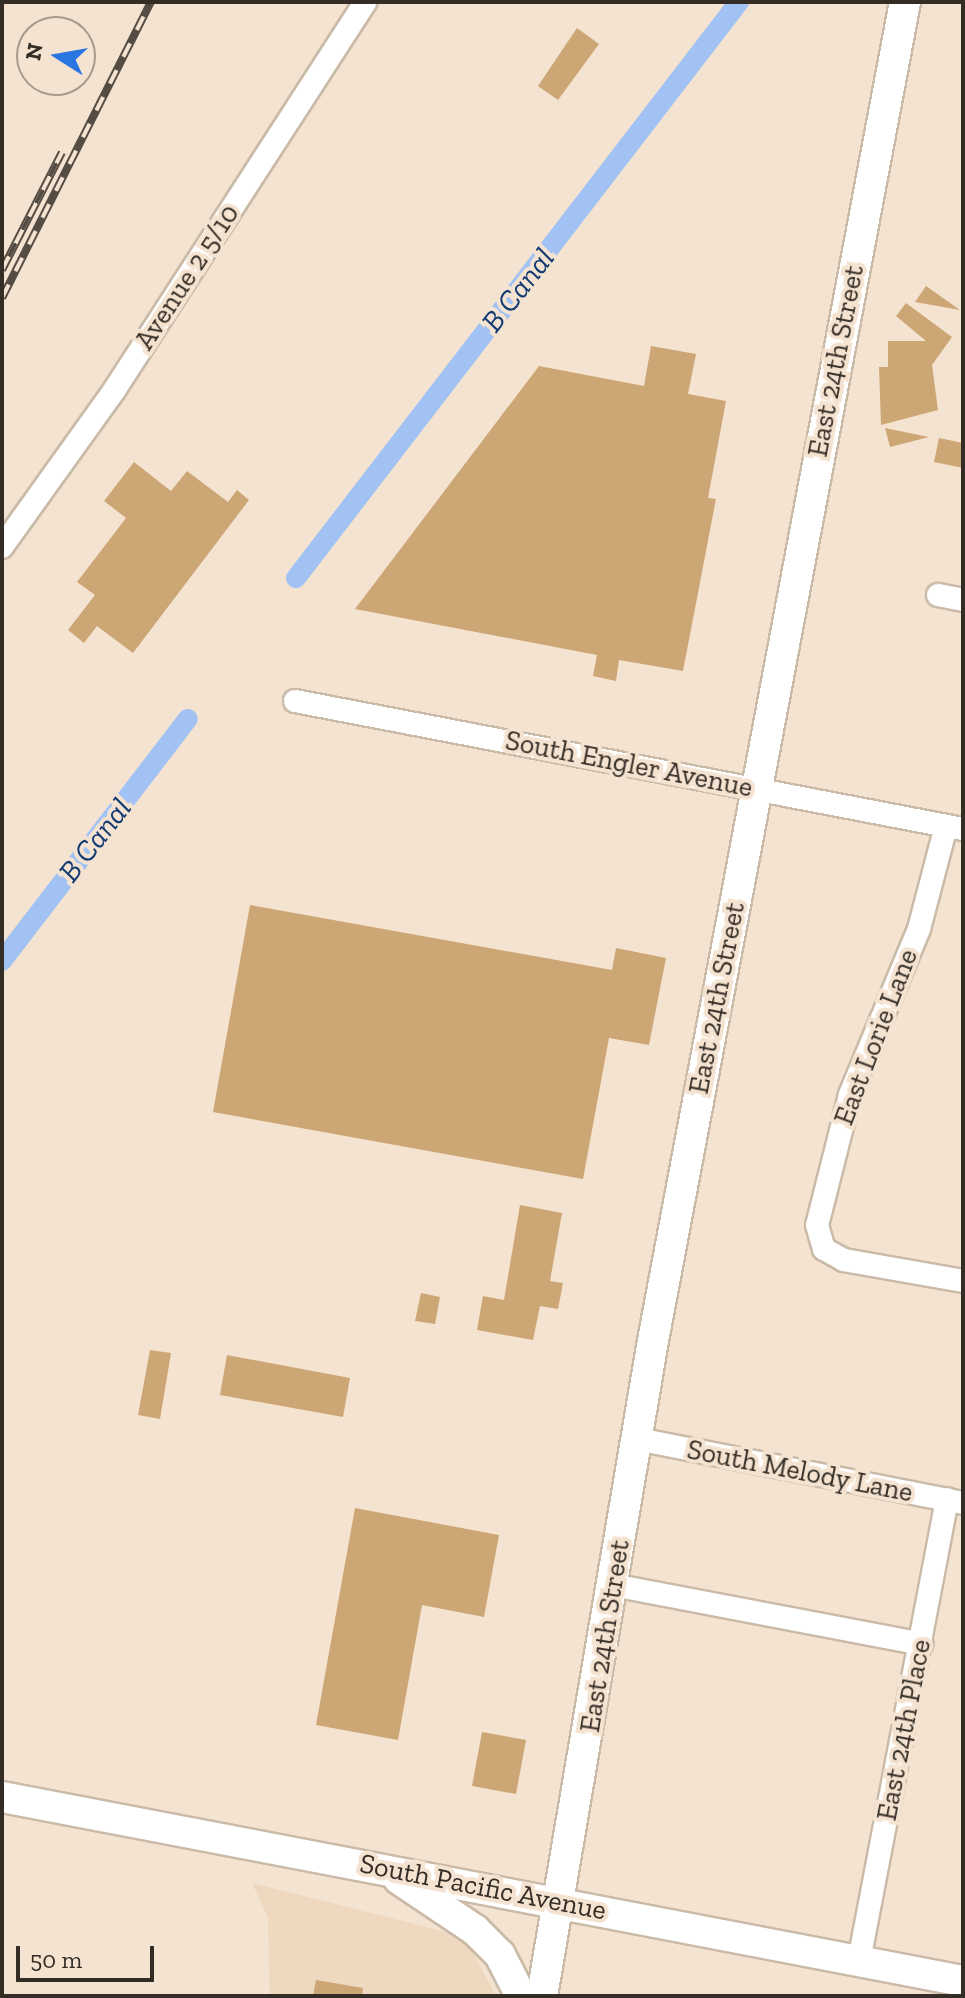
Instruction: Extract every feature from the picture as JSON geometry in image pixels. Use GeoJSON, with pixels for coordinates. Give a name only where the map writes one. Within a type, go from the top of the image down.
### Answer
{"type":"FeatureCollection","features":[{"type":"Feature","properties":{"kind":"main road","name":"East 24th Street"},"geometry":{"type":"LineString","coordinates":[[542,1996],[637,1439],[905,2]]}},
{"type":"Feature","properties":{"kind":"main road","name":"South Pacific Avenue"},"geometry":{"type":"LineString","coordinates":[[2,1797],[560,1901],[963,1981]]}},
{"type":"Feature","properties":{"kind":"main road"},"geometry":{"type":"LineString","coordinates":[[380,1868],[475,1930],[500,1955],[521,1996]]}},
{"type":"Feature","properties":{"kind":"street","name":"Avenue 2 5/10"},"geometry":{"type":"LineString","coordinates":[[2,547],[115,389],[365,2]]}},
{"type":"Feature","properties":{"kind":"street"},"geometry":{"type":"LineString","coordinates":[[938,595],[963,600]]}},
{"type":"Feature","properties":{"kind":"street","name":"South Engler Avenue"},"geometry":{"type":"LineString","coordinates":[[295,701],[954,827]]}},
{"type":"Feature","properties":{"kind":"street","name":"East Lorie Lane"},"geometry":{"type":"LineString","coordinates":[[954,827],[919,929],[837,1138],[817,1225],[824,1249],[844,1260],[963,1281]]}},
{"type":"Feature","properties":{"kind":"street","name":"South Melody Lane"},"geometry":{"type":"LineString","coordinates":[[637,1439],[955,1501]]}},
{"type":"Feature","properties":{"kind":"street","name":"East 24th Place"},"geometry":{"type":"LineString","coordinates":[[859,1961],[921,1644],[955,1501]]}},
{"type":"Feature","properties":{"kind":"street"},"geometry":{"type":"LineString","coordinates":[[613,1585],[921,1644]]}},
{"type":"Feature","properties":{"kind":"shaded area"},"geometry":{"type":"Polygon","coordinates":[[[252,1883],[446,1932],[469,1945],[496,1996],[270,1996],[268,1917],[252,1883]]]}},
{"type":"Feature","properties":{"kind":"building"},"geometry":{"type":"Polygon","coordinates":[[[577,28],[599,44],[558,100],[538,86],[577,28]]]}},
{"type":"Feature","properties":{"kind":"building"},"geometry":{"type":"Polygon","coordinates":[[[926,286],[960,310],[915,302],[926,286]]]}},
{"type":"Feature","properties":{"kind":"building"},"geometry":{"type":"Polygon","coordinates":[[[906,303],[952,337],[932,365],[938,410],[881,425],[879,367],[888,367],[888,341],[926,341],[896,316],[906,303]]]}},
{"type":"Feature","properties":{"kind":"building"},"geometry":{"type":"Polygon","coordinates":[[[651,346],[696,354],[688,394],[726,401],[708,498],[716,499],[683,671],[619,660],[616,681],[593,676],[597,655],[355,609],[539,366],[644,386],[651,346]]]}},
{"type":"Feature","properties":{"kind":"building"},"geometry":{"type":"Polygon","coordinates":[[[885,428],[929,437],[890,447],[885,428]]]}},
{"type":"Feature","properties":{"kind":"building"},"geometry":{"type":"Polygon","coordinates":[[[939,438],[963,443],[963,468],[934,462],[939,438]]]}},
{"type":"Feature","properties":{"kind":"building"},"geometry":{"type":"Polygon","coordinates":[[[134,462],[171,491],[187,471],[228,502],[237,490],[249,500],[133,653],[97,626],[84,643],[68,630],[95,595],[77,582],[126,518],[104,501],[134,462]]]}},
{"type":"Feature","properties":{"kind":"building"},"geometry":{"type":"Polygon","coordinates":[[[250,905],[612,970],[616,948],[666,958],[649,1045],[609,1038],[583,1179],[213,1112],[250,905]]]}},
{"type":"Feature","properties":{"kind":"building"},"geometry":{"type":"Polygon","coordinates":[[[520,1205],[562,1213],[550,1281],[563,1283],[558,1309],[540,1306],[533,1340],[477,1330],[483,1296],[504,1300],[520,1205]]]}},
{"type":"Feature","properties":{"kind":"building"},"geometry":{"type":"Polygon","coordinates":[[[421,1293],[440,1297],[435,1324],[415,1321],[421,1293]]]}},
{"type":"Feature","properties":{"kind":"building"},"geometry":{"type":"Polygon","coordinates":[[[150,1350],[171,1353],[160,1419],[138,1415],[150,1350]]]}},
{"type":"Feature","properties":{"kind":"building"},"geometry":{"type":"Polygon","coordinates":[[[227,1355],[350,1378],[343,1417],[220,1395],[227,1355]]]}},
{"type":"Feature","properties":{"kind":"building"},"geometry":{"type":"Polygon","coordinates":[[[355,1508],[499,1535],[484,1617],[422,1605],[398,1740],[316,1725],[355,1508]]]}},
{"type":"Feature","properties":{"kind":"building"},"geometry":{"type":"Polygon","coordinates":[[[482,1732],[526,1740],[516,1794],[472,1786],[482,1732]]]}},
{"type":"Feature","properties":{"kind":"building"},"geometry":{"type":"Polygon","coordinates":[[[316,1980],[363,1988],[362,1996],[313,1996],[316,1980]]]}},
{"type":"Feature","properties":{"kind":"waterway","name":"B Canal"},"geometry":{"type":"LineString","coordinates":[[296,578],[739,2]]}},
{"type":"Feature","properties":{"kind":"waterway","name":"B Canal"},"geometry":{"type":"LineString","coordinates":[[2,961],[188,719]]}},
{"type":"Feature","properties":{"kind":"railway"},"geometry":{"type":"LineString","coordinates":[[2,298],[151,2]]}},
{"type":"Feature","properties":{"kind":"railway"},"geometry":{"type":"LineString","coordinates":[[2,270],[62,152]]}}]}
